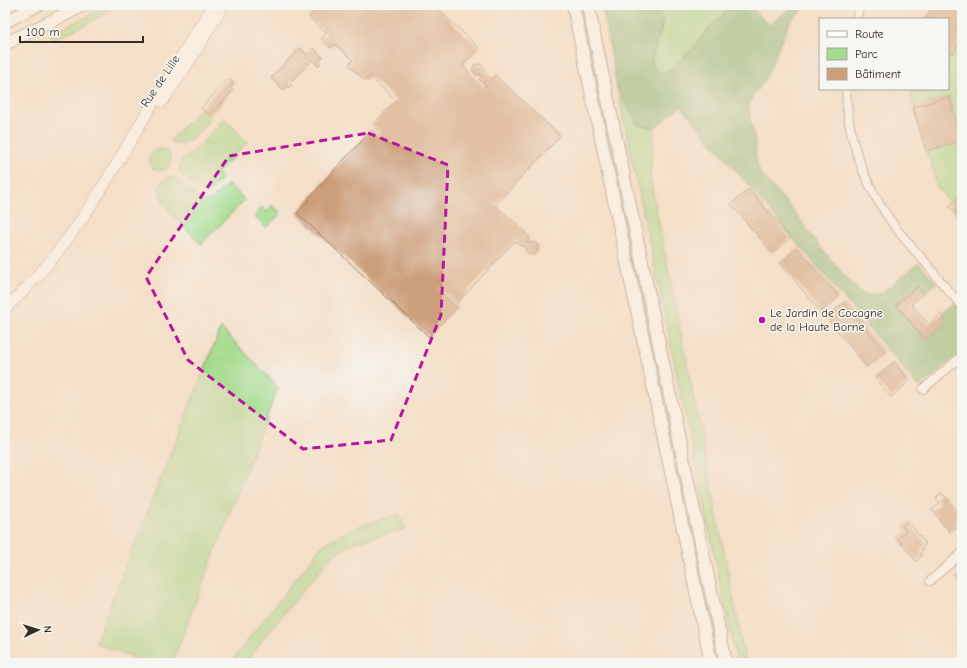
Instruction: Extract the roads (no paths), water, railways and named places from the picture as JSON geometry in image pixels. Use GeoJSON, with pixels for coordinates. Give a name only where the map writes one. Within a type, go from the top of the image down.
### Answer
{"type":"FeatureCollection","features":[{"type":"Feature","properties":{"kind":"highway"},"geometry":{"type":"LineString","coordinates":[[5,22],[38,5]]}},
{"type":"Feature","properties":{"kind":"highway"},"geometry":{"type":"LineString","coordinates":[[5,44],[84,5]]}},
{"type":"Feature","properties":{"kind":"highway"},"geometry":{"type":"LineString","coordinates":[[572,5],[711,663]]}},
{"type":"Feature","properties":{"kind":"highway"},"geometry":{"type":"LineString","coordinates":[[588,5],[726,663]]}},
{"type":"Feature","properties":{"kind":"highway"},"geometry":{"type":"LineString","coordinates":[[591,5],[598,58]]}},
{"type":"Feature","properties":{"kind":"main road","name":"Rue de Lille"},"geometry":{"type":"LineString","coordinates":[[5,309],[37,277],[86,215],[213,5]]}},
{"type":"Feature","properties":{"kind":"main road","name":"Rue de Lille"},"geometry":{"type":"LineString","coordinates":[[115,169],[187,65],[223,5]]}},
{"type":"Feature","properties":{"kind":"street"},"geometry":{"type":"LineString","coordinates":[[856,18],[860,5]]}},
{"type":"Feature","properties":{"kind":"street"},"geometry":{"type":"LineString","coordinates":[[846,90],[849,120],[854,147],[875,196],[897,230],[962,306]]}},
{"type":"Feature","properties":{"kind":"street"},"geometry":{"type":"LineString","coordinates":[[923,389],[962,356]]}},
{"type":"Feature","properties":{"kind":"street"},"geometry":{"type":"LineString","coordinates":[[930,581],[962,553]]}},
{"type":"Feature","properties":{"kind":"place","name":"Le Jardin de Cocagne de la Haute Borne"},"geometry":{"type":"Point","coordinates":[762,320]}}]}
